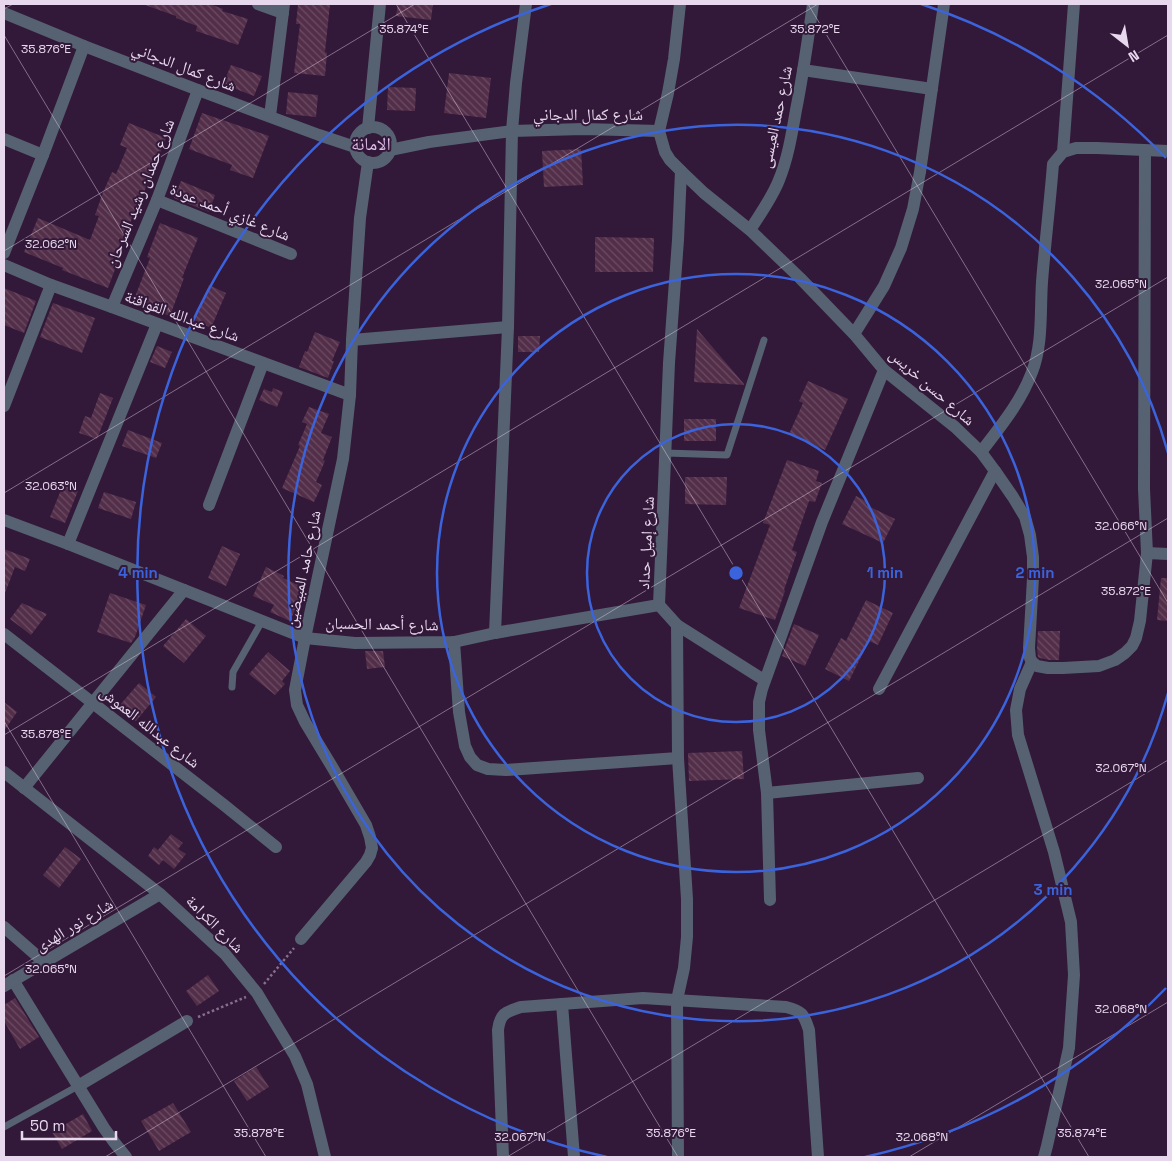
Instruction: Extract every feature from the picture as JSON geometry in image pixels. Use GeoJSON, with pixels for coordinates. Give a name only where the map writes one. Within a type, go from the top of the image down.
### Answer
{"type":"FeatureCollection","features":[{"type":"Feature","properties":{"kind":"street"},"geometry":{"type":"LineString","coordinates":[[258,4],[284,8],[270,116]]}},
{"type":"Feature","properties":{"kind":"street"},"geometry":{"type":"LineString","coordinates":[[368,128],[380,4]]}},
{"type":"Feature","properties":{"kind":"street"},"geometry":{"type":"LineString","coordinates":[[494,633],[508,327],[512,131],[526,4]]}},
{"type":"Feature","properties":{"kind":"street"},"geometry":{"type":"LineString","coordinates":[[659,131],[674,59],[680,4]]}},
{"type":"Feature","properties":{"kind":"street","name":"شارع حمد العيسى"},"geometry":{"type":"LineString","coordinates":[[750,230],[779,181],[792,136],[813,4]]}},
{"type":"Feature","properties":{"kind":"street"},"geometry":{"type":"LineString","coordinates":[[854,334],[884,286],[901,248],[913,209],[944,4]]}},
{"type":"Feature","properties":{"kind":"street"},"geometry":{"type":"LineString","coordinates":[[1063,152],[1074,4]]}},
{"type":"Feature","properties":{"kind":"street","name":"شارع كمال الدجاني"},"geometry":{"type":"LineString","coordinates":[[4,13],[198,90],[355,147]]}},
{"type":"Feature","properties":{"kind":"street"},"geometry":{"type":"LineString","coordinates":[[4,252],[84,46]]}},
{"type":"Feature","properties":{"kind":"street"},"geometry":{"type":"LineString","coordinates":[[804,70],[932,88]]}},
{"type":"Feature","properties":{"kind":"street","name":"شارع حمدان رشيد السرحان"},"geometry":{"type":"LineString","coordinates":[[112,307],[157,200],[198,90]]}},
{"type":"Feature","properties":{"kind":"street"},"geometry":{"type":"LineString","coordinates":[[368,128],[382,130],[390,144],[388,155],[381,161],[372,163],[360,158],[355,147],[359,134],[368,128]]}},
{"type":"Feature","properties":{"kind":"street","name":"شارع كمال الدجاني"},"geometry":{"type":"LineString","coordinates":[[390,144],[429,142],[512,131],[659,131]]}},
{"type":"Feature","properties":{"kind":"street","name":"شارع حسن خريس"},"geometry":{"type":"LineString","coordinates":[[659,131],[665,152],[670,160],[704,193],[750,230],[854,334],[884,370],[955,427],[981,452],[995,471],[1025,518],[1030,535],[1033,578],[1029,648],[1032,662]]}},
{"type":"Feature","properties":{"kind":"street"},"geometry":{"type":"LineString","coordinates":[[4,139],[43,155]]}},
{"type":"Feature","properties":{"kind":"street"},"geometry":{"type":"LineString","coordinates":[[981,452],[1006,419],[1023,392],[1038,354],[1042,282],[1053,164],[1063,152],[1076,148],[1168,151]]}},
{"type":"Feature","properties":{"kind":"street"},"geometry":{"type":"LineString","coordinates":[[1044,1157],[1069,1048],[1074,975],[1071,922],[1054,852],[1018,735],[1016,710],[1020,689],[1032,662],[1038,666],[1048,668],[1063,668],[1098,666],[1115,660],[1132,646],[1140,621],[1147,553],[1144,489],[1144,151]]}},
{"type":"Feature","properties":{"kind":"street","name":"شارع حامد المبيضين"},"geometry":{"type":"LineString","coordinates":[[301,939],[366,862],[372,848],[366,825],[305,722],[297,705],[295,690],[343,459],[350,395],[360,218],[368,162]]}},
{"type":"Feature","properties":{"kind":"street","name":"شارع إميل حداد"},"geometry":{"type":"LineString","coordinates":[[681,171],[669,363],[659,605],[677,625],[764,680]]}},
{"type":"Feature","properties":{"kind":"street","name":"شارع غازي أحمد عودة"},"geometry":{"type":"LineString","coordinates":[[157,200],[291,254]]}},
{"type":"Feature","properties":{"kind":"street","name":"شارع عبدالله القواقنة"},"geometry":{"type":"LineString","coordinates":[[4,265],[50,285],[350,395]]}},
{"type":"Feature","properties":{"kind":"street"},"geometry":{"type":"LineString","coordinates":[[4,406],[50,285]]}},
{"type":"Feature","properties":{"kind":"street"},"geometry":{"type":"LineString","coordinates":[[68,544],[157,324]]}},
{"type":"Feature","properties":{"kind":"street"},"geometry":{"type":"LineString","coordinates":[[352,340],[508,327]]}},
{"type":"Feature","properties":{"kind":"street"},"geometry":{"type":"LineString","coordinates":[[209,505],[263,363]]}},
{"type":"Feature","properties":{"kind":"street"},"geometry":{"type":"LineString","coordinates":[[770,900],[768,793],[759,730],[759,702],[764,680],[822,522],[884,370]]}},
{"type":"Feature","properties":{"kind":"street"},"geometry":{"type":"LineString","coordinates":[[879,689],[995,471]]}},
{"type":"Feature","properties":{"kind":"street","name":"شارع أحمد الحسبان"},"geometry":{"type":"LineString","coordinates":[[4,520],[305,638],[355,643],[454,642],[494,633],[659,605]]}},
{"type":"Feature","properties":{"kind":"street"},"geometry":{"type":"LineString","coordinates":[[1147,553],[1168,554]]}},
{"type":"Feature","properties":{"kind":"street"},"geometry":{"type":"LineString","coordinates":[[24,788],[184,590]]}},
{"type":"Feature","properties":{"kind":"street"},"geometry":{"type":"LineString","coordinates":[[677,625],[678,758],[687,900],[684,968],[677,1000],[678,1157]]}},
{"type":"Feature","properties":{"kind":"street","name":"شارع عبدالله العموش"},"geometry":{"type":"LineString","coordinates":[[4,634],[276,847]]}},
{"type":"Feature","properties":{"kind":"street"},"geometry":{"type":"LineString","coordinates":[[454,642],[459,712],[465,746],[470,757],[478,765],[488,769],[506,770],[678,758]]}},
{"type":"Feature","properties":{"kind":"street","name":"شارع الكرامة"},"geometry":{"type":"LineString","coordinates":[[4,772],[160,894],[225,954],[257,993],[298,1063],[306,1084],[325,1157]]}},
{"type":"Feature","properties":{"kind":"street"},"geometry":{"type":"LineString","coordinates":[[768,793],[918,778]]}},
{"type":"Feature","properties":{"kind":"street","name":"شارع نور الهدى"},"geometry":{"type":"LineString","coordinates":[[8,983],[160,894]]}},
{"type":"Feature","properties":{"kind":"street"},"geometry":{"type":"LineString","coordinates":[[4,927],[44,962]]}},
{"type":"Feature","properties":{"kind":"street"},"geometry":{"type":"LineString","coordinates":[[8,983],[114,1142],[126,1157]]}},
{"type":"Feature","properties":{"kind":"street"},"geometry":{"type":"LineString","coordinates":[[504,1157],[498,1030],[499,1021],[502,1016],[509,1011],[521,1007],[643,998],[786,1007],[802,1012],[806,1018],[809,1030],[818,1157]]}},
{"type":"Feature","properties":{"kind":"street"},"geometry":{"type":"LineString","coordinates":[[562,1004],[574,1157]]}},
{"type":"Feature","properties":{"kind":"street"},"geometry":{"type":"LineString","coordinates":[[78,1086],[188,1021]]}},
{"type":"Feature","properties":{"kind":"lane"},"geometry":{"type":"LineString","coordinates":[[666,453],[727,455],[764,340]]}},
{"type":"Feature","properties":{"kind":"lane"},"geometry":{"type":"LineString","coordinates":[[232,687],[233,672],[262,621]]}},
{"type":"Feature","properties":{"kind":"lane"},"geometry":{"type":"LineString","coordinates":[[4,1127],[78,1086]]}},
{"type":"Feature","properties":{"kind":"path"},"geometry":{"type":"LineString","coordinates":[[188,1021],[257,993],[301,939]]}},
{"type":"Feature","properties":{"kind":"building"},"geometry":{"type":"Polygon","coordinates":[[[145,4],[210,4],[223,9],[222,11],[248,19],[238,45],[196,31],[197,26],[145,4]]]}},
{"type":"Feature","properties":{"kind":"building"},"geometry":{"type":"Polygon","coordinates":[[[298,4],[330,4],[325,52],[327,53],[325,76],[294,73],[300,24],[296,24],[298,4]]]}},
{"type":"Feature","properties":{"kind":"building"},"geometry":{"type":"Polygon","coordinates":[[[398,4],[433,4],[431,20],[396,16],[398,4]]]}},
{"type":"Feature","properties":{"kind":"building"},"geometry":{"type":"Polygon","coordinates":[[[231,65],[262,76],[254,96],[223,84],[231,65]]]}},
{"type":"Feature","properties":{"kind":"building"},"geometry":{"type":"Polygon","coordinates":[[[449,73],[491,78],[486,118],[444,113],[449,73]]]}},
{"type":"Feature","properties":{"kind":"building"},"geometry":{"type":"Polygon","coordinates":[[[388,87],[416,88],[415,111],[387,110],[388,87]]]}},
{"type":"Feature","properties":{"kind":"building"},"geometry":{"type":"Polygon","coordinates":[[[288,92],[318,95],[316,117],[286,114],[288,92]]]}},
{"type":"Feature","properties":{"kind":"building"},"geometry":{"type":"Polygon","coordinates":[[[202,113],[269,136],[253,178],[230,170],[232,165],[189,149],[202,113]]]}},
{"type":"Feature","properties":{"kind":"building"},"geometry":{"type":"Polygon","coordinates":[[[129,123],[166,138],[156,163],[158,163],[137,205],[108,288],[62,270],[63,268],[24,252],[38,218],[90,240],[99,216],[95,215],[102,195],[112,172],[116,174],[127,148],[120,145],[129,123]]]}},
{"type":"Feature","properties":{"kind":"building"},"geometry":{"type":"Polygon","coordinates":[[[581,149],[583,185],[544,187],[542,151],[581,149]]]}},
{"type":"Feature","properties":{"kind":"building"},"geometry":{"type":"Polygon","coordinates":[[[181,181],[215,195],[209,212],[174,198],[181,181]]]}},
{"type":"Feature","properties":{"kind":"building"},"geometry":{"type":"Polygon","coordinates":[[[160,223],[198,238],[182,278],[184,278],[170,316],[133,302],[150,258],[147,257],[160,223]]]}},
{"type":"Feature","properties":{"kind":"building"},"geometry":{"type":"Polygon","coordinates":[[[595,237],[654,238],[653,272],[595,272],[595,237]]]}},
{"type":"Feature","properties":{"kind":"building"},"geometry":{"type":"Polygon","coordinates":[[[209,285],[226,293],[211,328],[194,320],[209,285]]]}},
{"type":"Feature","properties":{"kind":"building"},"geometry":{"type":"Polygon","coordinates":[[[4,288],[36,301],[24,333],[4,325],[4,288]]]}},
{"type":"Feature","properties":{"kind":"building"},"geometry":{"type":"Polygon","coordinates":[[[53,303],[95,318],[82,353],[40,337],[53,303]]]}},
{"type":"Feature","properties":{"kind":"building"},"geometry":{"type":"Polygon","coordinates":[[[697,329],[744,384],[744,385],[694,382],[697,329]]]}},
{"type":"Feature","properties":{"kind":"building"},"geometry":{"type":"Polygon","coordinates":[[[315,332],[340,342],[332,361],[334,361],[328,378],[299,367],[315,332]]]}},
{"type":"Feature","properties":{"kind":"building"},"geometry":{"type":"Polygon","coordinates":[[[518,336],[540,336],[539,352],[518,352],[518,336]]]}},
{"type":"Feature","properties":{"kind":"building"},"geometry":{"type":"Polygon","coordinates":[[[157,346],[172,352],[165,368],[150,362],[157,346]]]}},
{"type":"Feature","properties":{"kind":"building"},"geometry":{"type":"Polygon","coordinates":[[[808,381],[848,399],[825,450],[789,434],[803,403],[799,401],[808,381]]]}},
{"type":"Feature","properties":{"kind":"building"},"geometry":{"type":"Polygon","coordinates":[[[273,388],[283,392],[277,407],[259,400],[264,389],[272,392],[273,388]]]}},
{"type":"Feature","properties":{"kind":"building"},"geometry":{"type":"Polygon","coordinates":[[[100,393],[113,398],[97,439],[79,433],[85,416],[91,418],[100,393]]]}},
{"type":"Feature","properties":{"kind":"building"},"geometry":{"type":"Polygon","coordinates":[[[309,407],[329,414],[321,433],[332,437],[316,482],[322,485],[314,502],[282,488],[300,446],[298,445],[307,424],[302,422],[309,407]]]}},
{"type":"Feature","properties":{"kind":"building"},"geometry":{"type":"Polygon","coordinates":[[[684,419],[716,419],[716,441],[684,441],[684,419]]]}},
{"type":"Feature","properties":{"kind":"building"},"geometry":{"type":"Polygon","coordinates":[[[128,430],[162,443],[156,458],[122,446],[128,430]]]}},
{"type":"Feature","properties":{"kind":"building"},"geometry":{"type":"Polygon","coordinates":[[[787,460],[819,471],[816,481],[822,483],[815,502],[809,501],[792,550],[797,552],[775,620],[739,608],[770,525],[763,523],[787,460]]]}},
{"type":"Feature","properties":{"kind":"building"},"geometry":{"type":"Polygon","coordinates":[[[685,477],[727,477],[726,505],[685,504],[685,477]]]}},
{"type":"Feature","properties":{"kind":"building"},"geometry":{"type":"Polygon","coordinates":[[[63,485],[78,491],[65,523],[50,517],[63,485]]]}},
{"type":"Feature","properties":{"kind":"building"},"geometry":{"type":"Polygon","coordinates":[[[104,492],[136,502],[131,519],[98,508],[104,492]]]}},
{"type":"Feature","properties":{"kind":"building"},"geometry":{"type":"Polygon","coordinates":[[[856,496],[868,502],[866,505],[895,519],[883,543],[842,524],[856,496]]]}},
{"type":"Feature","properties":{"kind":"building"},"geometry":{"type":"Polygon","coordinates":[[[222,546],[240,554],[226,586],[208,578],[222,546]]]}},
{"type":"Feature","properties":{"kind":"building"},"geometry":{"type":"Polygon","coordinates":[[[4,549],[30,559],[25,571],[15,567],[5,593],[4,549]]]}},
{"type":"Feature","properties":{"kind":"building"},"geometry":{"type":"Polygon","coordinates":[[[266,567],[284,576],[283,578],[305,588],[290,621],[270,612],[274,605],[253,596],[266,567]]]}},
{"type":"Feature","properties":{"kind":"building"},"geometry":{"type":"Polygon","coordinates":[[[1161,578],[1168,578],[1168,621],[1157,620],[1161,578]]]}},
{"type":"Feature","properties":{"kind":"building"},"geometry":{"type":"Polygon","coordinates":[[[110,593],[146,605],[135,637],[131,643],[97,632],[110,593]]]}},
{"type":"Feature","properties":{"kind":"building"},"geometry":{"type":"Polygon","coordinates":[[[866,600],[893,613],[878,645],[869,641],[849,681],[825,669],[841,638],[846,641],[866,600]]]}},
{"type":"Feature","properties":{"kind":"building"},"geometry":{"type":"Polygon","coordinates":[[[22,603],[47,614],[31,635],[10,619],[22,603]]]}},
{"type":"Feature","properties":{"kind":"building"},"geometry":{"type":"Polygon","coordinates":[[[186,619],[206,636],[184,663],[163,646],[186,619]]]}},
{"type":"Feature","properties":{"kind":"building"},"geometry":{"type":"Polygon","coordinates":[[[794,624],[819,635],[805,666],[782,656],[794,624]]]}},
{"type":"Feature","properties":{"kind":"building"},"geometry":{"type":"Polygon","coordinates":[[[1038,631],[1060,631],[1059,660],[1038,657],[1038,631]]]}},
{"type":"Feature","properties":{"kind":"building"},"geometry":{"type":"Polygon","coordinates":[[[365,651],[383,651],[385,667],[367,669],[365,651]]]}},
{"type":"Feature","properties":{"kind":"building"},"geometry":{"type":"Polygon","coordinates":[[[268,652],[290,671],[282,681],[285,684],[275,695],[249,674],[268,652]]]}},
{"type":"Feature","properties":{"kind":"building"},"geometry":{"type":"Polygon","coordinates":[[[139,683],[156,697],[136,721],[119,706],[139,683]]]}},
{"type":"Feature","properties":{"kind":"building"},"geometry":{"type":"Polygon","coordinates":[[[4,702],[17,712],[4,731],[4,702]]]}},
{"type":"Feature","properties":{"kind":"building"},"geometry":{"type":"Polygon","coordinates":[[[742,751],[744,779],[689,781],[688,753],[742,751]]]}},
{"type":"Feature","properties":{"kind":"building"},"geometry":{"type":"Polygon","coordinates":[[[171,834],[183,843],[178,849],[186,854],[174,869],[163,860],[159,865],[148,856],[154,847],[158,850],[171,834]]]}},
{"type":"Feature","properties":{"kind":"building"},"geometry":{"type":"Polygon","coordinates":[[[65,847],[81,859],[59,888],[43,875],[65,847]]]}},
{"type":"Feature","properties":{"kind":"building"},"geometry":{"type":"Polygon","coordinates":[[[208,975],[219,991],[197,1006],[186,991],[208,975]]]}},
{"type":"Feature","properties":{"kind":"building"},"geometry":{"type":"Polygon","coordinates":[[[15,998],[39,1037],[20,1049],[4,1021],[4,1005],[15,998]]]}},
{"type":"Feature","properties":{"kind":"building"},"geometry":{"type":"Polygon","coordinates":[[[256,1067],[269,1087],[247,1101],[234,1081],[256,1067]]]}},
{"type":"Feature","properties":{"kind":"building"},"geometry":{"type":"Polygon","coordinates":[[[173,1103],[191,1132],[159,1151],[141,1121],[173,1103]]]}},
{"type":"Feature","properties":{"kind":"building"},"geometry":{"type":"Polygon","coordinates":[[[83,1114],[92,1131],[62,1149],[52,1132],[83,1114]]]}},
{"type":"Feature","properties":{"kind":"district","name":"الامانة"},"geometry":{"type":"Point","coordinates":[371,143]}}]}
